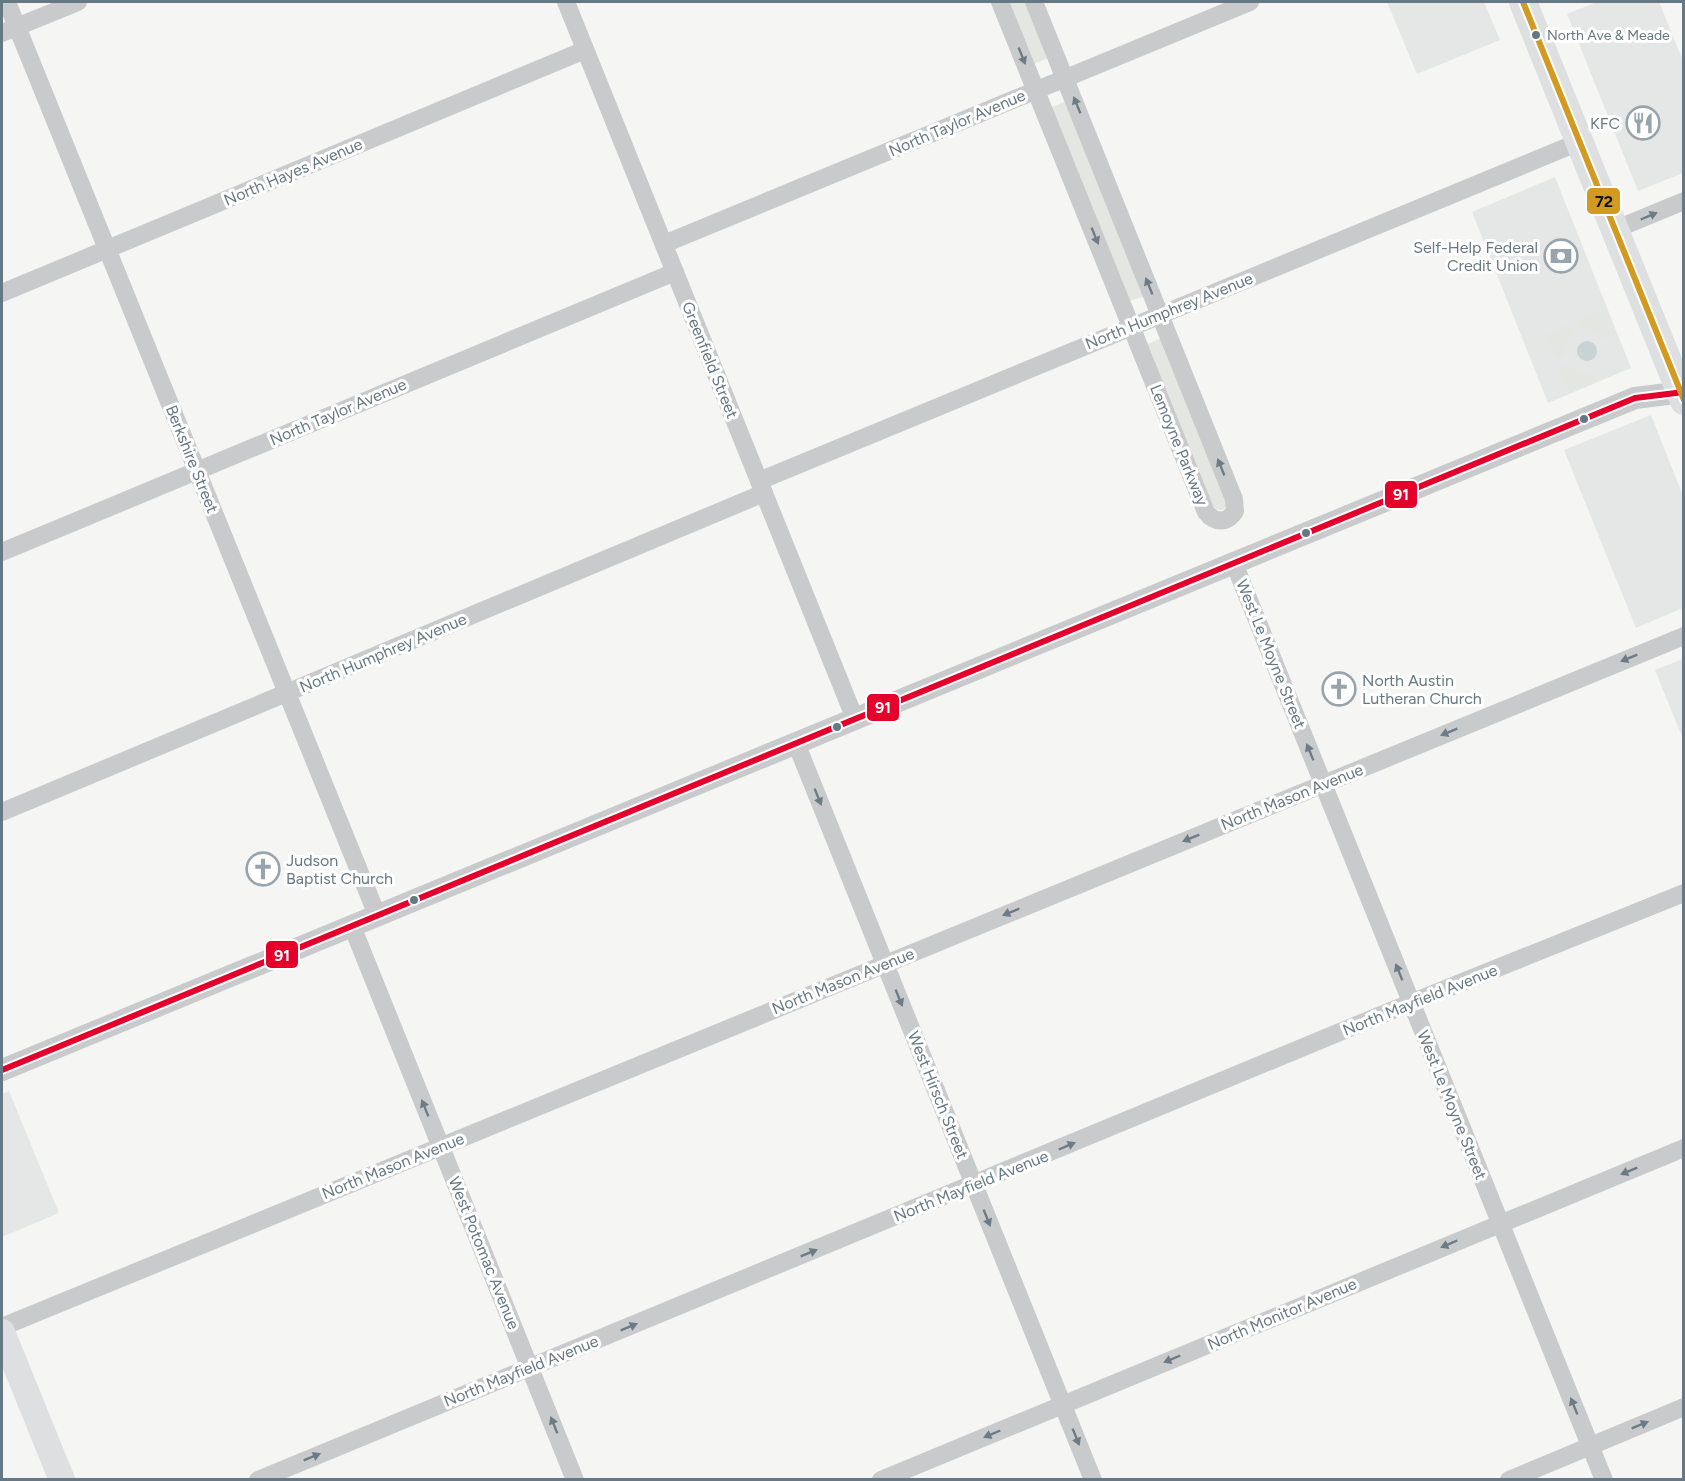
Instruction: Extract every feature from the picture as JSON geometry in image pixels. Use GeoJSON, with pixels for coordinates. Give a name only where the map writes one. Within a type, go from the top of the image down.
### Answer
{"type":"FeatureCollection","features":[{"type":"Feature","properties":{"kind":"main road"},"geometry":{"type":"LineString","coordinates":[[1530,4],[1579,142],[1682,395]]}},
{"type":"Feature","properties":{"kind":"main road"},"geometry":{"type":"LineString","coordinates":[[2,1332],[62,1479]]}},
{"type":"Feature","properties":{"kind":"street","name":"Berkshire Street"},"geometry":{"type":"LineString","coordinates":[[7,2],[9,30],[107,249],[377,915]]}},
{"type":"Feature","properties":{"kind":"street"},"geometry":{"type":"LineString","coordinates":[[9,30],[78,2]]}},
{"type":"Feature","properties":{"kind":"street","name":"Greenfield Street"},"geometry":{"type":"LineString","coordinates":[[568,2],[585,50],[855,719]]}},
{"type":"Feature","properties":{"kind":"street","name":"Lemoyne Parkway"},"geometry":{"type":"LineString","coordinates":[[1000,2],[1206,512],[1215,520],[1227,520],[1235,511],[1234,499],[1034,2]]}},
{"type":"Feature","properties":{"kind":"street","name":"North Taylor Avenue"},"geometry":{"type":"LineString","coordinates":[[664,244],[1250,2]]}},
{"type":"Feature","properties":{"kind":"street","name":"North Hayes Avenue"},"geometry":{"type":"LineString","coordinates":[[2,293],[585,50]]}},
{"type":"Feature","properties":{"kind":"street","name":"North Humphrey Avenue"},"geometry":{"type":"LineString","coordinates":[[2,812],[287,693],[1160,315],[1579,142]]}},
{"type":"Feature","properties":{"kind":"street"},"geometry":{"type":"LineString","coordinates":[[1614,230],[1683,201]]}},
{"type":"Feature","properties":{"kind":"street","name":"North Taylor Avenue"},"geometry":{"type":"LineString","coordinates":[[2,552],[675,272]]}},
{"type":"Feature","properties":{"kind":"street"},"geometry":{"type":"LineString","coordinates":[[2,1070],[1635,398],[1682,395]]}},
{"type":"Feature","properties":{"kind":"street","name":"West Le Moyne Street"},"geometry":{"type":"LineString","coordinates":[[1234,563],[1604,1479]]}},
{"type":"Feature","properties":{"kind":"street","name":"North Mason Avenue"},"geometry":{"type":"LineString","coordinates":[[2,1327],[1683,636]]}},
{"type":"Feature","properties":{"kind":"street","name":"West Hirsch Street"},"geometry":{"type":"LineString","coordinates":[[796,743],[1093,1479]]}},
{"type":"Feature","properties":{"kind":"street","name":"North Mayfield Avenue"},"geometry":{"type":"LineString","coordinates":[[258,1479],[1683,893]]}},
{"type":"Feature","properties":{"kind":"street","name":"West Potomac Avenue"},"geometry":{"type":"LineString","coordinates":[[352,926],[575,1479]]}},
{"type":"Feature","properties":{"kind":"street","name":"North Monitor Avenue"},"geometry":{"type":"LineString","coordinates":[[881,1479],[1683,1148]]}},
{"type":"Feature","properties":{"kind":"street"},"geometry":{"type":"LineString","coordinates":[[1509,1479],[1683,1407]]}},
{"type":"Feature","properties":{"kind":"shaded area"},"geometry":{"type":"Polygon","coordinates":[[[1009,2],[1028,2],[1050,57],[1034,64],[1009,2]]]}},
{"type":"Feature","properties":{"kind":"shaded area"},"geometry":{"type":"Polygon","coordinates":[[[1387,2],[1484,2],[1500,40],[1417,74],[1387,2]]]}},
{"type":"Feature","properties":{"kind":"shaded area"},"geometry":{"type":"Polygon","coordinates":[[[1597,2],[1659,2],[1683,61],[1683,173],[1638,191],[1567,14],[1597,2]]]}},
{"type":"Feature","properties":{"kind":"shaded area"},"geometry":{"type":"Polygon","coordinates":[[[1068,100],[1147,295],[1130,301],[1052,107],[1068,100]]]}},
{"type":"Feature","properties":{"kind":"shaded area"},"geometry":{"type":"Polygon","coordinates":[[[1555,177],[1631,368],[1548,403],[1472,212],[1555,177]]]}},
{"type":"Feature","properties":{"kind":"shaded area"},"geometry":{"type":"Polygon","coordinates":[[[1605,309],[1616,335],[1606,339],[1595,330],[1583,329],[1579,320],[1605,309]]]}},
{"type":"Feature","properties":{"kind":"shaded area"},"geometry":{"type":"Polygon","coordinates":[[[1571,324],[1574,332],[1565,343],[1564,356],[1556,359],[1546,334],[1571,324]]]}},
{"type":"Feature","properties":{"kind":"shaded area"},"geometry":{"type":"Polygon","coordinates":[[[1164,337],[1230,501],[1223,510],[1213,506],[1148,344],[1164,337]]]}},
{"type":"Feature","properties":{"kind":"shaded area"},"geometry":{"type":"Polygon","coordinates":[[[1587,341],[1594,344],[1597,351],[1594,358],[1587,361],[1580,358],[1577,351],[1580,344],[1587,341]]]}},
{"type":"Feature","properties":{"kind":"shaded area"},"geometry":{"type":"Polygon","coordinates":[[[1568,365],[1578,373],[1591,374],[1595,383],[1569,393],[1560,368],[1568,365]]]}},
{"type":"Feature","properties":{"kind":"shaded area"},"geometry":{"type":"Polygon","coordinates":[[[1651,415],[1683,496],[1683,608],[1636,628],[1564,450],[1651,415]]]}},
{"type":"Feature","properties":{"kind":"shaded area"},"geometry":{"type":"Polygon","coordinates":[[[1683,659],[1683,739],[1655,670],[1683,659]]]}},
{"type":"Feature","properties":{"kind":"shaded area"},"geometry":{"type":"Polygon","coordinates":[[[9,1091],[59,1213],[2,1237],[2,1094],[9,1091]]]}},
{"type":"Feature","properties":{"kind":"transit line","name":"72"},"geometry":{"type":"LineString","coordinates":[[1523,2],[1684,400]]}},
{"type":"Feature","properties":{"kind":"transit line","name":"91"},"geometry":{"type":"LineString","coordinates":[[2,1070],[1635,398],[1684,392]]}},
{"type":"Feature","properties":{"kind":"place","name":"North Ave & Meade"},"geometry":{"type":"Point","coordinates":[1536,35]}},
{"type":"Feature","properties":{"kind":"place","name":"KFC"},"geometry":{"type":"Point","coordinates":[1643,123]}},
{"type":"Feature","properties":{"kind":"place","name":"Self-Help Federal Credit Union"},"geometry":{"type":"Point","coordinates":[1561,256]}},
{"type":"Feature","properties":{"kind":"place","name":"North Austin Lutheran Church"},"geometry":{"type":"Point","coordinates":[1339,689]}},
{"type":"Feature","properties":{"kind":"place","name":"Judson Baptist Church"},"geometry":{"type":"Point","coordinates":[263,869]}}]}
